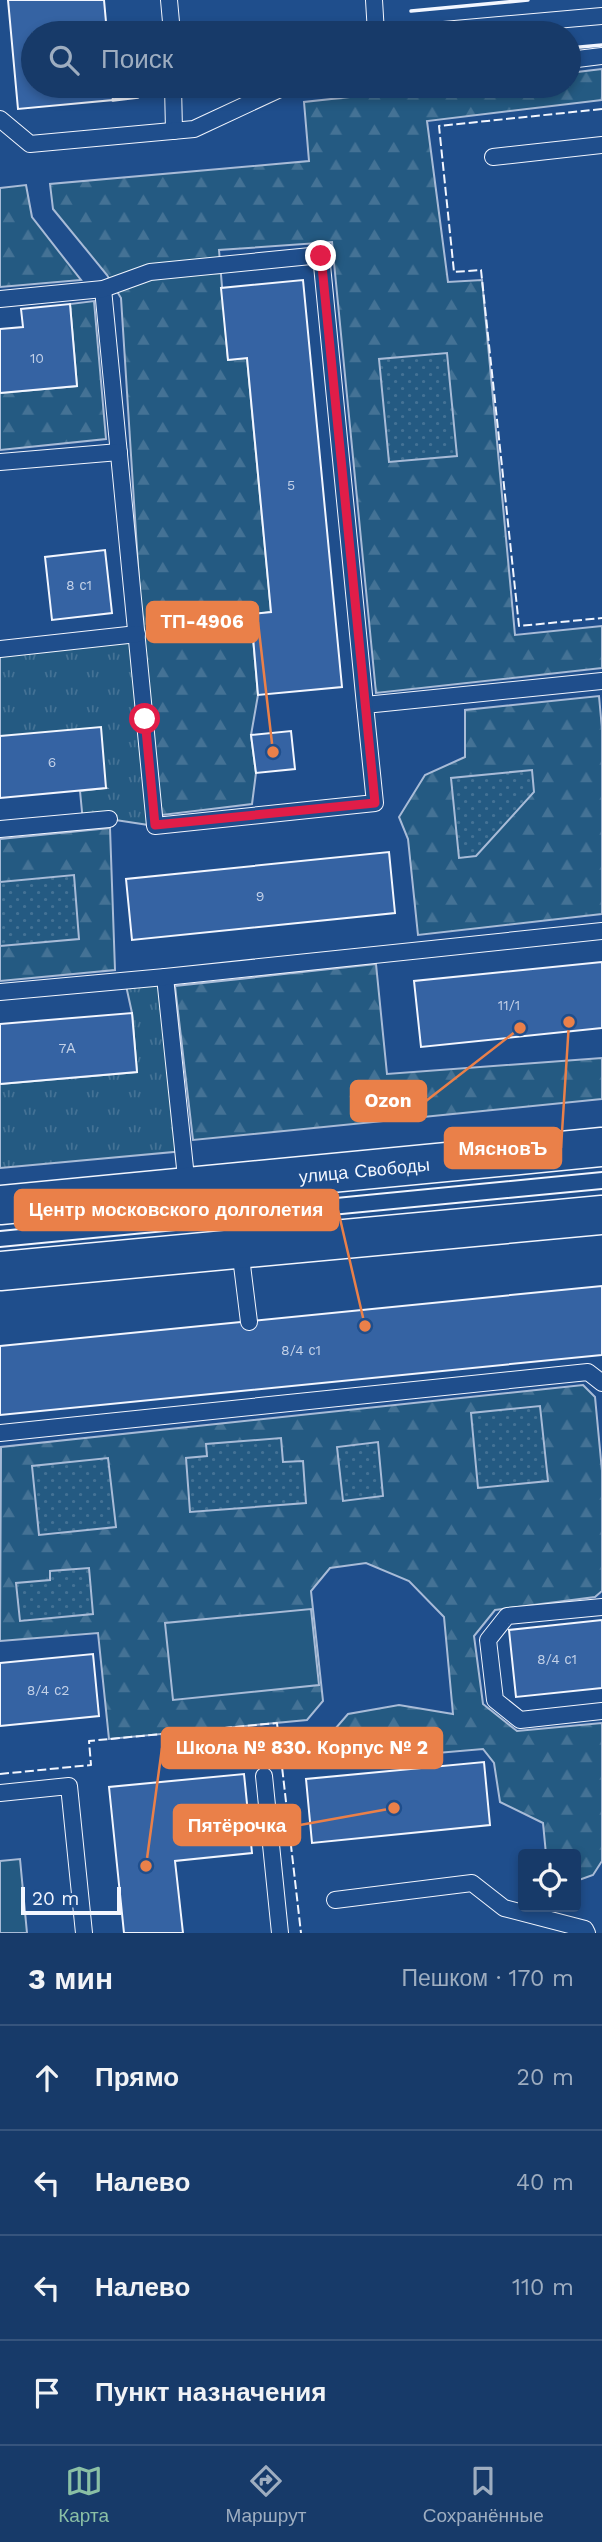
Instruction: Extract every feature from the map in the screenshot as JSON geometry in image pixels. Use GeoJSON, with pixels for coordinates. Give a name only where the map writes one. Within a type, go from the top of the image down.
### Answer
{"type":"FeatureCollection","features":[{"type":"Feature","properties":{"kind":"main road","name":"улица Свободы"},"geometry":{"type":"LineString","coordinates":[[0,1205],[602,1147]]}},
{"type":"Feature","properties":{"kind":"main road"},"geometry":{"type":"LineString","coordinates":[[0,1271],[602,1215]]}},
{"type":"Feature","properties":{"kind":"lane"},"geometry":{"type":"LineString","coordinates":[[169,0],[171,21]]}},
{"type":"Feature","properties":{"kind":"lane"},"geometry":{"type":"LineString","coordinates":[[374,0],[375,21]]}},
{"type":"Feature","properties":{"kind":"lane"},"geometry":{"type":"LineString","coordinates":[[546,21],[602,16]]}},
{"type":"Feature","properties":{"kind":"lane"},"geometry":{"type":"LineString","coordinates":[[581,59],[602,56]]}},
{"type":"Feature","properties":{"kind":"lane"},"geometry":{"type":"LineString","coordinates":[[173,98],[174,131]]}},
{"type":"Feature","properties":{"kind":"lane"},"geometry":{"type":"LineString","coordinates":[[0,119],[30,144],[194,129],[261,98]]}},
{"type":"Feature","properties":{"kind":"lane"},"geometry":{"type":"LineString","coordinates":[[493,157],[602,145]]}},
{"type":"Feature","properties":{"kind":"lane"},"geometry":{"type":"LineString","coordinates":[[0,299],[103,289],[150,272],[321,256],[375,803],[155,825],[103,289]]}},
{"type":"Feature","properties":{"kind":"lane"},"geometry":{"type":"LineString","coordinates":[[0,463],[119,452]]}},
{"type":"Feature","properties":{"kind":"lane"},"geometry":{"type":"LineString","coordinates":[[0,649],[137,634]]}},
{"type":"Feature","properties":{"kind":"lane"},"geometry":{"type":"LineString","coordinates":[[365,705],[602,681]]}},
{"type":"Feature","properties":{"kind":"lane"},"geometry":{"type":"LineString","coordinates":[[0,829],[109,819]]}},
{"type":"Feature","properties":{"kind":"lane"},"geometry":{"type":"LineString","coordinates":[[0,992],[602,931]]}},
{"type":"Feature","properties":{"kind":"lane"},"geometry":{"type":"LineString","coordinates":[[165,977],[187,1187]]}},
{"type":"Feature","properties":{"kind":"lane"},"geometry":{"type":"LineString","coordinates":[[240,1249],[249,1322]]}},
{"type":"Feature","properties":{"kind":"lane"},"geometry":{"type":"LineString","coordinates":[[0,1433],[589,1372],[602,1383]]}},
{"type":"Feature","properties":{"kind":"lane"},"geometry":{"type":"LineString","coordinates":[[256,1389],[258,1406]]}},
{"type":"Feature","properties":{"kind":"lane"},"geometry":{"type":"LineString","coordinates":[[602,1607],[507,1616],[488,1640],[495,1700],[520,1720],[602,1711]]}},
{"type":"Feature","properties":{"kind":"lane"},"geometry":{"type":"LineString","coordinates":[[264,1776],[280,1933]]}},
{"type":"Feature","properties":{"kind":"lane"},"geometry":{"type":"LineString","coordinates":[[0,1793],[69,1786],[84,1933]]}},
{"type":"Feature","properties":{"kind":"lane"},"geometry":{"type":"LineString","coordinates":[[335,1900],[472,1883],[504,1908],[585,1929],[587,1933]]}},
{"type":"Feature","properties":{"kind":"green space"},"geometry":{"type":"Polygon","coordinates":[[[602,69],[602,100],[427,121],[448,282],[482,280],[515,635],[602,626],[602,668],[376,693],[332,242],[219,250],[228,360],[247,358],[271,612],[251,615],[258,695],[251,735],[256,773],[252,804],[154,816],[121,298],[107,275],[53,209],[50,184],[309,161],[304,102],[341,98],[581,98],[581,72],[602,69]]]}},
{"type":"Feature","properties":{"kind":"green space"},"geometry":{"type":"Polygon","coordinates":[[[26,185],[32,217],[81,280],[0,287],[0,188],[26,185]]]}},
{"type":"Feature","properties":{"kind":"green space"},"geometry":{"type":"Polygon","coordinates":[[[94,301],[106,439],[0,450],[0,393],[77,386],[70,304],[94,301]]]}},
{"type":"Feature","properties":{"kind":"green space"},"geometry":{"type":"Polygon","coordinates":[[[447,353],[457,456],[389,462],[379,359],[447,353]]]}},
{"type":"Feature","properties":{"kind":"green space"},"geometry":{"type":"Polygon","coordinates":[[[137,634],[155,826],[109,819],[83,822],[80,791],[106,788],[0,736],[0,649],[137,634]]]}},
{"type":"Feature","properties":{"kind":"green space"},"geometry":{"type":"Polygon","coordinates":[[[599,696],[602,729],[602,914],[418,935],[408,839],[399,817],[425,775],[465,757],[465,710],[599,696]]]}},
{"type":"Feature","properties":{"kind":"green space"},"geometry":{"type":"Polygon","coordinates":[[[532,770],[534,792],[476,856],[459,858],[451,778],[532,770]]]}},
{"type":"Feature","properties":{"kind":"green space"},"geometry":{"type":"Polygon","coordinates":[[[110,828],[115,970],[0,981],[0,839],[110,828]]]}},
{"type":"Feature","properties":{"kind":"green space"},"geometry":{"type":"Polygon","coordinates":[[[74,875],[79,939],[0,946],[0,882],[74,875]]]}},
{"type":"Feature","properties":{"kind":"green space"},"geometry":{"type":"Polygon","coordinates":[[[376,964],[387,1074],[602,1058],[602,1099],[193,1140],[175,986],[376,964]]]}},
{"type":"Feature","properties":{"kind":"green space"},"geometry":{"type":"Polygon","coordinates":[[[165,977],[184,1151],[0,1168],[0,1084],[137,1072],[132,1013],[125,981],[165,977]]]}},
{"type":"Feature","properties":{"kind":"green space"},"geometry":{"type":"Polygon","coordinates":[[[583,1385],[595,1397],[602,1471],[602,1591],[595,1597],[495,1610],[474,1636],[483,1704],[517,1731],[602,1723],[602,1861],[593,1875],[581,1879],[581,1849],[546,1849],[543,1823],[500,1802],[494,1763],[483,1749],[309,1764],[348,1714],[399,1705],[453,1714],[444,1617],[409,1581],[366,1563],[330,1568],[311,1591],[323,1701],[307,1720],[109,1739],[98,1633],[0,1641],[1,1447],[583,1385]]]}},
{"type":"Feature","properties":{"kind":"green space"},"geometry":{"type":"Polygon","coordinates":[[[540,1406],[548,1481],[478,1488],[471,1413],[540,1406]]]}},
{"type":"Feature","properties":{"kind":"green space"},"geometry":{"type":"Polygon","coordinates":[[[281,1438],[283,1462],[303,1461],[306,1503],[190,1512],[186,1458],[207,1456],[206,1444],[281,1438]]]}},
{"type":"Feature","properties":{"kind":"green space"},"geometry":{"type":"Polygon","coordinates":[[[378,1442],[383,1496],[343,1501],[337,1447],[378,1442]]]}},
{"type":"Feature","properties":{"kind":"green space"},"geometry":{"type":"Polygon","coordinates":[[[108,1458],[116,1527],[39,1535],[32,1466],[108,1458]]]}},
{"type":"Feature","properties":{"kind":"green space"},"geometry":{"type":"Polygon","coordinates":[[[89,1568],[93,1614],[20,1621],[16,1583],[50,1580],[50,1571],[89,1568]]]}},
{"type":"Feature","properties":{"kind":"green space"},"geometry":{"type":"Polygon","coordinates":[[[311,1609],[319,1685],[173,1700],[165,1623],[311,1609]]]}},
{"type":"Feature","properties":{"kind":"green space"},"geometry":{"type":"Polygon","coordinates":[[[20,1859],[27,1933],[0,1933],[0,1861],[20,1859]]]}},
{"type":"Feature","properties":{"kind":"building"},"geometry":{"type":"Polygon","coordinates":[[[8,0],[104,0],[106,21],[21,21],[21,98],[113,100],[18,109],[8,0]]]}},
{"type":"Feature","properties":{"kind":"building"},"geometry":{"type":"Polygon","coordinates":[[[303,280],[342,687],[258,695],[251,614],[271,612],[247,358],[228,360],[221,288],[303,280]]]}},
{"type":"Feature","properties":{"kind":"building"},"geometry":{"type":"Polygon","coordinates":[[[70,304],[77,386],[0,393],[0,329],[23,327],[21,309],[70,304]]]}},
{"type":"Feature","properties":{"kind":"building"},"geometry":{"type":"Polygon","coordinates":[[[105,550],[112,613],[52,620],[45,557],[105,550]]]}},
{"type":"Feature","properties":{"kind":"building"},"geometry":{"type":"Polygon","coordinates":[[[101,727],[106,788],[0,798],[0,736],[101,727]]]}},
{"type":"Feature","properties":{"kind":"building"},"geometry":{"type":"Polygon","coordinates":[[[291,731],[295,769],[256,773],[251,735],[291,731]]]}},
{"type":"Feature","properties":{"kind":"building"},"geometry":{"type":"Polygon","coordinates":[[[389,852],[395,913],[132,940],[126,879],[389,852]]]}},
{"type":"Feature","properties":{"kind":"building"},"geometry":{"type":"Polygon","coordinates":[[[602,962],[602,1028],[421,1047],[414,981],[602,962]]]}},
{"type":"Feature","properties":{"kind":"building"},"geometry":{"type":"Polygon","coordinates":[[[132,1013],[137,1072],[0,1084],[0,1024],[132,1013]]]}},
{"type":"Feature","properties":{"kind":"building"},"geometry":{"type":"Polygon","coordinates":[[[602,1286],[602,1355],[0,1415],[0,1346],[602,1286]]]}},
{"type":"Feature","properties":{"kind":"building"},"geometry":{"type":"Polygon","coordinates":[[[602,1620],[602,1688],[516,1697],[509,1630],[602,1620]]]}},
{"type":"Feature","properties":{"kind":"building"},"geometry":{"type":"Polygon","coordinates":[[[93,1654],[99,1716],[0,1726],[0,1663],[93,1654]]]}},
{"type":"Feature","properties":{"kind":"building"},"geometry":{"type":"Polygon","coordinates":[[[484,1762],[490,1825],[312,1843],[306,1779],[484,1762]]]}},
{"type":"Feature","properties":{"kind":"building"},"geometry":{"type":"Polygon","coordinates":[[[244,1774],[252,1853],[175,1861],[183,1933],[124,1933],[109,1787],[244,1774]]]}},
{"type":"Feature","properties":{"kind":"tram line"},"geometry":{"type":"LineString","coordinates":[[0,1231],[602,1172]]}},
{"type":"Feature","properties":{"kind":"tram line"},"geometry":{"type":"LineString","coordinates":[[0,1247],[602,1189]]}},
{"type":"Feature","properties":{"kind":"fence"},"geometry":{"type":"LineString","coordinates":[[602,109],[439,126],[454,272],[481,270],[519,626],[602,618]]}},
{"type":"Feature","properties":{"kind":"fence"},"geometry":{"type":"LineString","coordinates":[[0,1774],[91,1765],[89,1741],[277,1723],[301,1933]]}},
{"type":"Feature","properties":{"kind":"wall"},"geometry":{"type":"LineString","coordinates":[[411,11],[528,0]]}},
{"type":"Feature","properties":{"kind":"wall"},"geometry":{"type":"LineString","coordinates":[[581,47],[602,45]]}},
{"type":"Feature","properties":{"kind":"wall"},"geometry":{"type":"LineString","coordinates":[[113,100],[130,98]]}},
{"type":"Feature","properties":{"kind":"place","name":"ТП-4906"},"geometry":{"type":"Point","coordinates":[273,752]}},
{"type":"Feature","properties":{"kind":"place","name":"МясновЪ"},"geometry":{"type":"Point","coordinates":[569,1022]}},
{"type":"Feature","properties":{"kind":"place","name":"Ozon"},"geometry":{"type":"Point","coordinates":[520,1028]}},
{"type":"Feature","properties":{"kind":"place","name":"Центр московского долголетия"},"geometry":{"type":"Point","coordinates":[365,1326]}},
{"type":"Feature","properties":{"kind":"place","name":"Пятёрочка"},"geometry":{"type":"Point","coordinates":[394,1808]}},
{"type":"Feature","properties":{"kind":"place","name":"Школа № 830. Корпус № 2"},"geometry":{"type":"Point","coordinates":[146,1866]}},
{"type":"Feature","properties":{"kind":"route"},"geometry":{"type":"LineString","coordinates":[[145,719],[155,825],[375,803],[321,256]]}}]}
